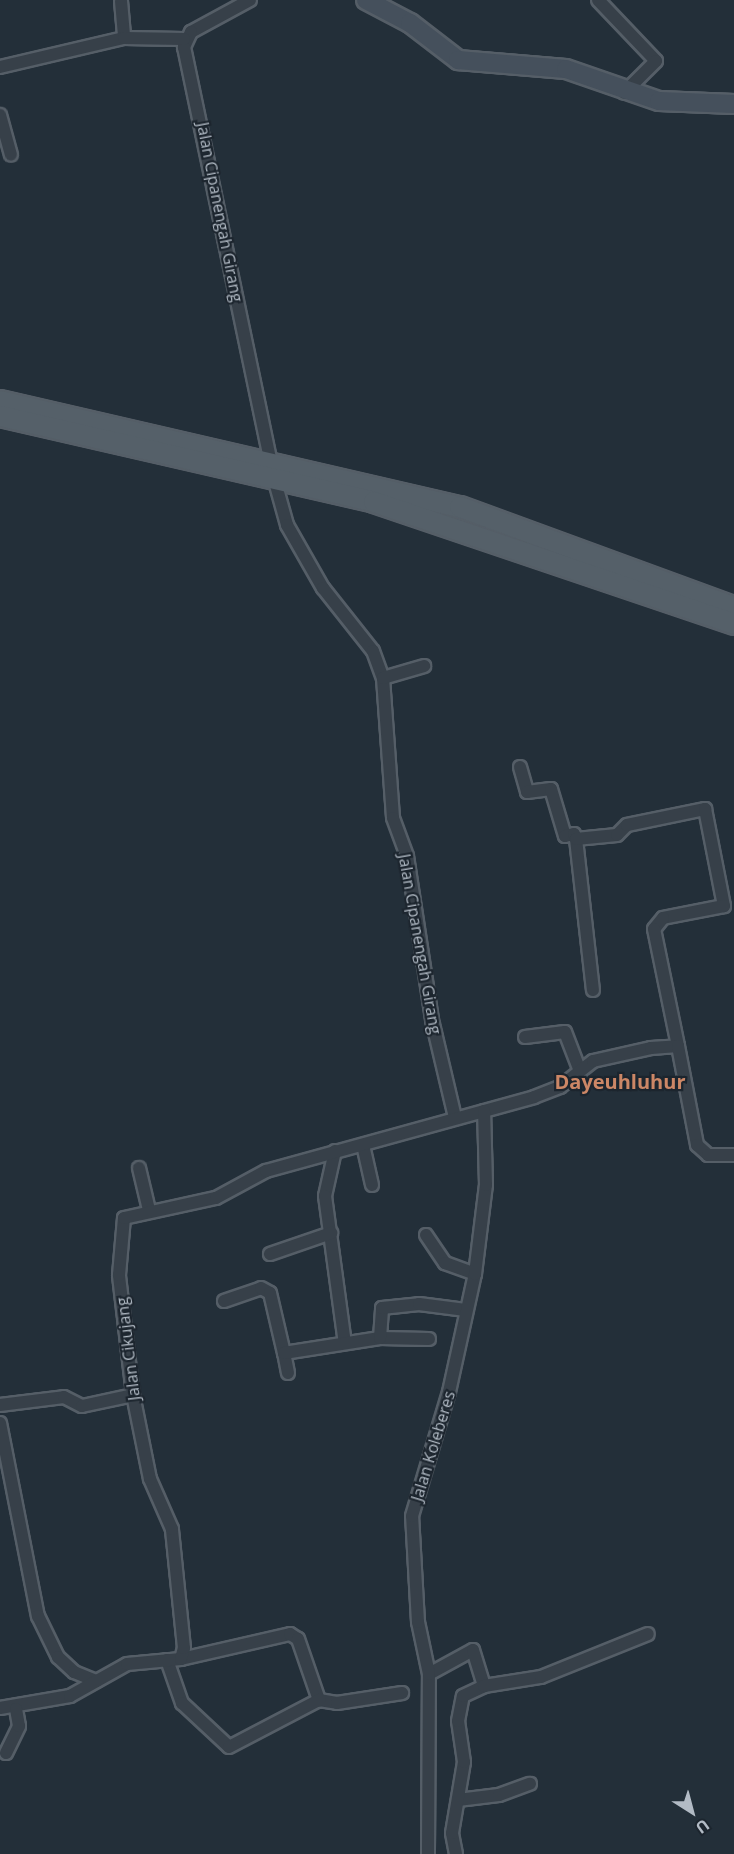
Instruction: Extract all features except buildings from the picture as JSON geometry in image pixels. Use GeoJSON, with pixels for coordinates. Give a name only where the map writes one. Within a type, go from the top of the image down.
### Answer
{"type":"FeatureCollection","features":[{"type":"Feature","properties":{"kind":"main road"},"geometry":{"type":"LineString","coordinates":[[0,401],[273,470],[453,525],[734,624]]}},
{"type":"Feature","properties":{"kind":"main road"},"geometry":{"type":"LineString","coordinates":[[0,416],[460,507],[734,607]]}},
{"type":"Feature","properties":{"kind":"street"},"geometry":{"type":"LineString","coordinates":[[0,67],[124,38],[184,39],[250,0]]}},
{"type":"Feature","properties":{"kind":"street"},"geometry":{"type":"LineString","coordinates":[[366,0],[410,23],[458,60],[566,69],[624,93],[659,101],[734,104]]}},
{"type":"Feature","properties":{"kind":"street"},"geometry":{"type":"LineString","coordinates":[[598,0],[656,61],[624,93]]}},
{"type":"Feature","properties":{"kind":"street"},"geometry":{"type":"LineString","coordinates":[[121,1],[124,38]]}},
{"type":"Feature","properties":{"kind":"street","name":"Jalan Cipanengah Girang"},"geometry":{"type":"LineString","coordinates":[[184,39],[273,470],[287,525],[323,588],[373,651],[383,678],[393,818],[407,856],[432,1020],[455,1117]]}},
{"type":"Feature","properties":{"kind":"street"},"geometry":{"type":"LineString","coordinates":[[0,115],[11,156]]}},
{"type":"Feature","properties":{"kind":"street"},"geometry":{"type":"LineString","coordinates":[[383,678],[424,666]]}},
{"type":"Feature","properties":{"kind":"street"},"geometry":{"type":"LineString","coordinates":[[520,767],[526,792],[550,788],[565,836],[574,834],[576,839],[593,990]]}},
{"type":"Feature","properties":{"kind":"street"},"geometry":{"type":"LineString","coordinates":[[576,839],[617,835],[627,825],[705,809],[724,906],[663,918],[654,928],[698,1145],[708,1155],[734,1155]]}},
{"type":"Feature","properties":{"kind":"street"},"geometry":{"type":"LineString","coordinates":[[525,1037],[564,1032],[579,1069]]}},
{"type":"Feature","properties":{"kind":"street","name":"Jalan Cikujang"},"geometry":{"type":"LineString","coordinates":[[181,1659],[184,1641],[172,1529],[150,1479],[133,1395],[119,1234],[124,1218],[149,1210],[216,1198],[266,1171],[552,1090],[579,1069],[608,1054],[678,1046]]}},
{"type":"Feature","properties":{"kind":"street","name":"Jalan Koleberes"},"geometry":{"type":"LineString","coordinates":[[428,1854],[429,1674],[418,1622],[412,1516],[449,1392],[475,1274],[486,1185],[484,1111]]}},
{"type":"Feature","properties":{"kind":"street"},"geometry":{"type":"LineString","coordinates":[[363,1145],[372,1185]]}},
{"type":"Feature","properties":{"kind":"street"},"geometry":{"type":"LineString","coordinates":[[335,1151],[325,1187],[345,1343]]}},
{"type":"Feature","properties":{"kind":"street"},"geometry":{"type":"LineString","coordinates":[[140,1168],[149,1210]]}},
{"type":"Feature","properties":{"kind":"street"},"geometry":{"type":"LineString","coordinates":[[270,1254],[331,1233]]}},
{"type":"Feature","properties":{"kind":"street"},"geometry":{"type":"LineString","coordinates":[[426,1235],[445,1263],[475,1274]]}},
{"type":"Feature","properties":{"kind":"street"},"geometry":{"type":"LineString","coordinates":[[224,1301],[261,1288],[270,1293],[288,1373]]}},
{"type":"Feature","properties":{"kind":"street"},"geometry":{"type":"LineString","coordinates":[[380,1338],[382,1308],[419,1304],[466,1310]]}},
{"type":"Feature","properties":{"kind":"street"},"geometry":{"type":"LineString","coordinates":[[284,1353],[380,1338],[429,1339]]}},
{"type":"Feature","properties":{"kind":"street"},"geometry":{"type":"LineString","coordinates":[[0,1405],[64,1397],[82,1406],[133,1395]]}},
{"type":"Feature","properties":{"kind":"street"},"geometry":{"type":"LineString","coordinates":[[0,1423],[44,1630],[65,1665],[96,1681]]}},
{"type":"Feature","properties":{"kind":"street"},"geometry":{"type":"LineString","coordinates":[[0,1487],[13,1484]]}},
{"type":"Feature","properties":{"kind":"street"},"geometry":{"type":"LineString","coordinates":[[456,1854],[452,1833],[464,1762],[458,1721],[462,1698],[484,1686],[540,1677],[648,1634]]}},
{"type":"Feature","properties":{"kind":"street"},"geometry":{"type":"LineString","coordinates":[[0,1708],[16,1709],[70,1695],[114,1668],[181,1659],[294,1635],[319,1700]]}},
{"type":"Feature","properties":{"kind":"street"},"geometry":{"type":"LineString","coordinates":[[429,1674],[473,1650],[477,1654],[484,1686]]}},
{"type":"Feature","properties":{"kind":"street"},"geometry":{"type":"LineString","coordinates":[[167,1660],[182,1703],[229,1747],[319,1700],[337,1703],[402,1693]]}},
{"type":"Feature","properties":{"kind":"street"},"geometry":{"type":"LineString","coordinates":[[6,1753],[19,1726],[16,1709]]}},
{"type":"Feature","properties":{"kind":"street"},"geometry":{"type":"LineString","coordinates":[[458,1800],[499,1795],[530,1784]]}},
{"type":"Feature","properties":{"kind":"district","name":"Dayeuhluhur"},"geometry":{"type":"Point","coordinates":[620,1081]}}]}
